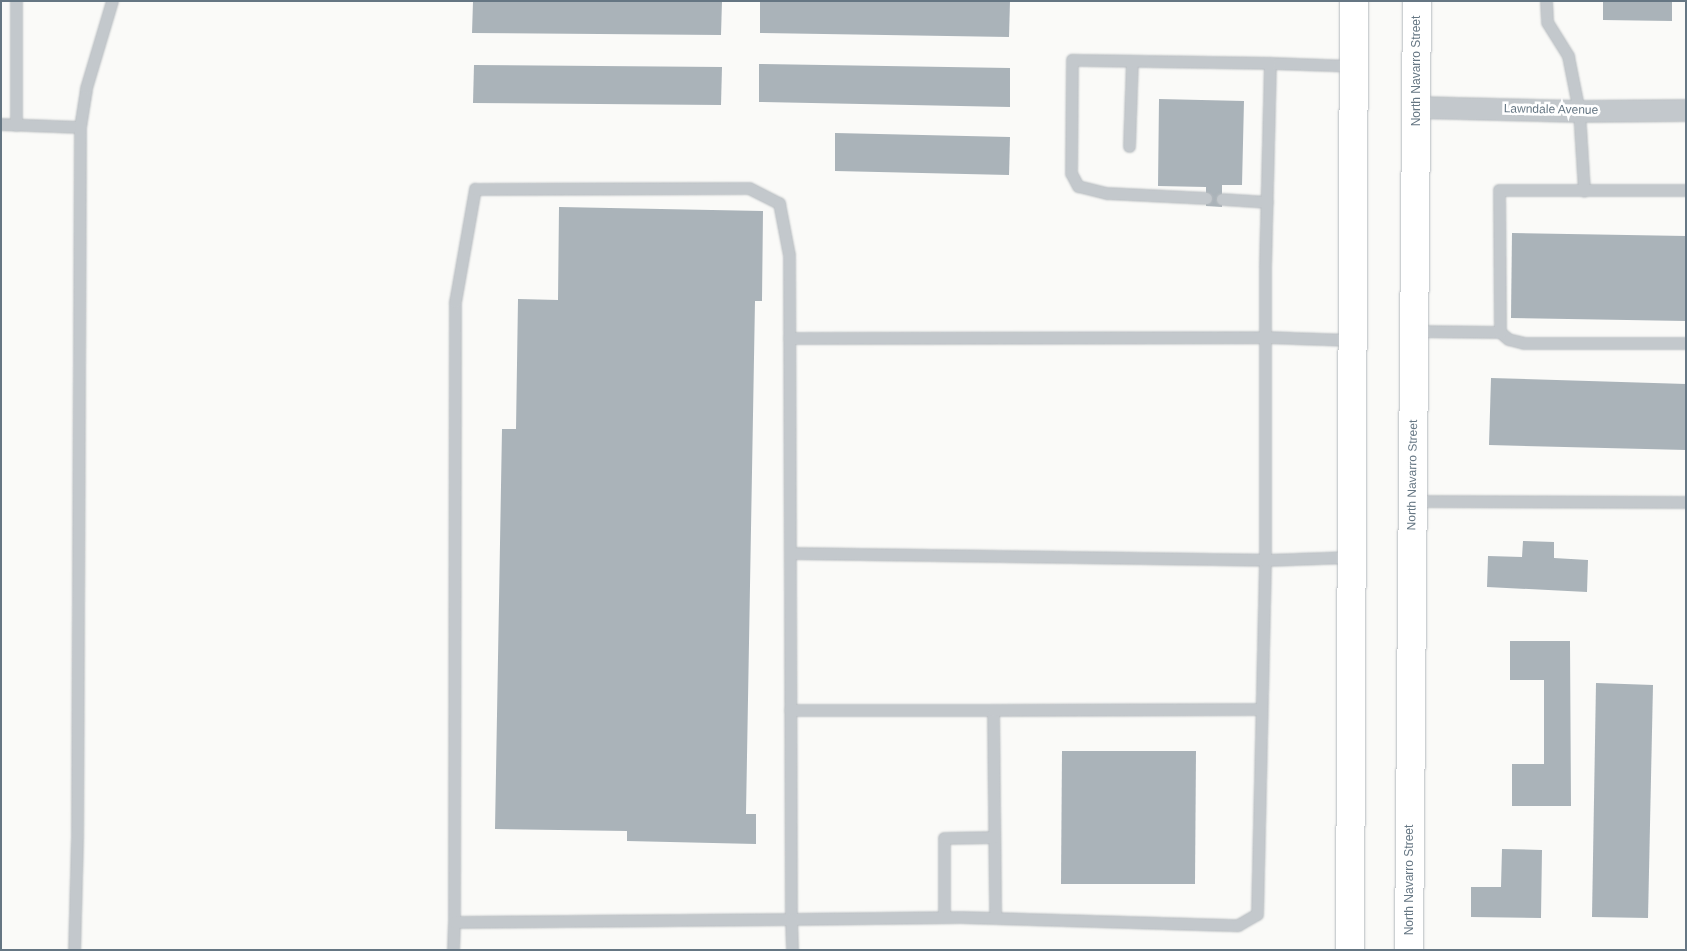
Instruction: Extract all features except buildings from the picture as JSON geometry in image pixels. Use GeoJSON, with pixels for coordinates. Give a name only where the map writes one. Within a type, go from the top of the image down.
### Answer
{"type":"FeatureCollection","features":[{"type":"Feature","properties":{"kind":"main road"},"geometry":{"type":"LineString","coordinates":[[1350,950],[1354,1]]}},
{"type":"Feature","properties":{"kind":"main road","name":"North Navarro Street"},"geometry":{"type":"LineString","coordinates":[[1410,950],[1417,1]]}},
{"type":"Feature","properties":{"kind":"street","name":"Lawndale Avenue"},"geometry":{"type":"LineString","coordinates":[[1417,107],[1579,111],[1686,110]]}},
{"type":"Feature","properties":{"kind":"lane"},"geometry":{"type":"LineString","coordinates":[[16,1],[16,125]]}},
{"type":"Feature","properties":{"kind":"lane"},"geometry":{"type":"LineString","coordinates":[[74,950],[77,838],[80,127],[86,88],[112,1]]}},
{"type":"Feature","properties":{"kind":"lane"},"geometry":{"type":"LineString","coordinates":[[1546,1],[1547,22],[1568,56],[1579,111],[1584,190]]}},
{"type":"Feature","properties":{"kind":"lane"},"geometry":{"type":"LineString","coordinates":[[1206,198],[1107,193],[1078,186],[1071,173],[1072,60],[1354,66]]}},
{"type":"Feature","properties":{"kind":"lane"},"geometry":{"type":"LineString","coordinates":[[1128,146],[1132,61]]}},
{"type":"Feature","properties":{"kind":"lane"},"geometry":{"type":"LineString","coordinates":[[454,922],[944,917],[1238,925],[1257,914],[1260,709],[1265,560],[1267,202],[1270,63]]}},
{"type":"Feature","properties":{"kind":"lane"},"geometry":{"type":"LineString","coordinates":[[1,124],[80,127]]}},
{"type":"Feature","properties":{"kind":"lane"},"geometry":{"type":"LineString","coordinates":[[453,950],[455,302],[475,189],[750,188],[779,203],[789,255],[792,950]]}},
{"type":"Feature","properties":{"kind":"lane"},"geometry":{"type":"LineString","coordinates":[[1500,332],[1499,190],[1686,190]]}},
{"type":"Feature","properties":{"kind":"lane"},"geometry":{"type":"LineString","coordinates":[[1222,199],[1267,202]]}},
{"type":"Feature","properties":{"kind":"lane"},"geometry":{"type":"LineString","coordinates":[[1414,331],[1500,332],[1508,339],[1524,343],[1686,343]]}},
{"type":"Feature","properties":{"kind":"lane"},"geometry":{"type":"LineString","coordinates":[[789,338],[1266,337],[1353,340]]}},
{"type":"Feature","properties":{"kind":"lane"},"geometry":{"type":"LineString","coordinates":[[1412,501],[1686,502]]}},
{"type":"Feature","properties":{"kind":"lane"},"geometry":{"type":"LineString","coordinates":[[790,554],[1265,560],[1352,557]]}},
{"type":"Feature","properties":{"kind":"lane"},"geometry":{"type":"LineString","coordinates":[[790,710],[1260,709]]}},
{"type":"Feature","properties":{"kind":"lane"},"geometry":{"type":"LineString","coordinates":[[993,710],[995,918]]}},
{"type":"Feature","properties":{"kind":"lane"},"geometry":{"type":"LineString","coordinates":[[944,917],[944,838],[994,837]]}}]}
